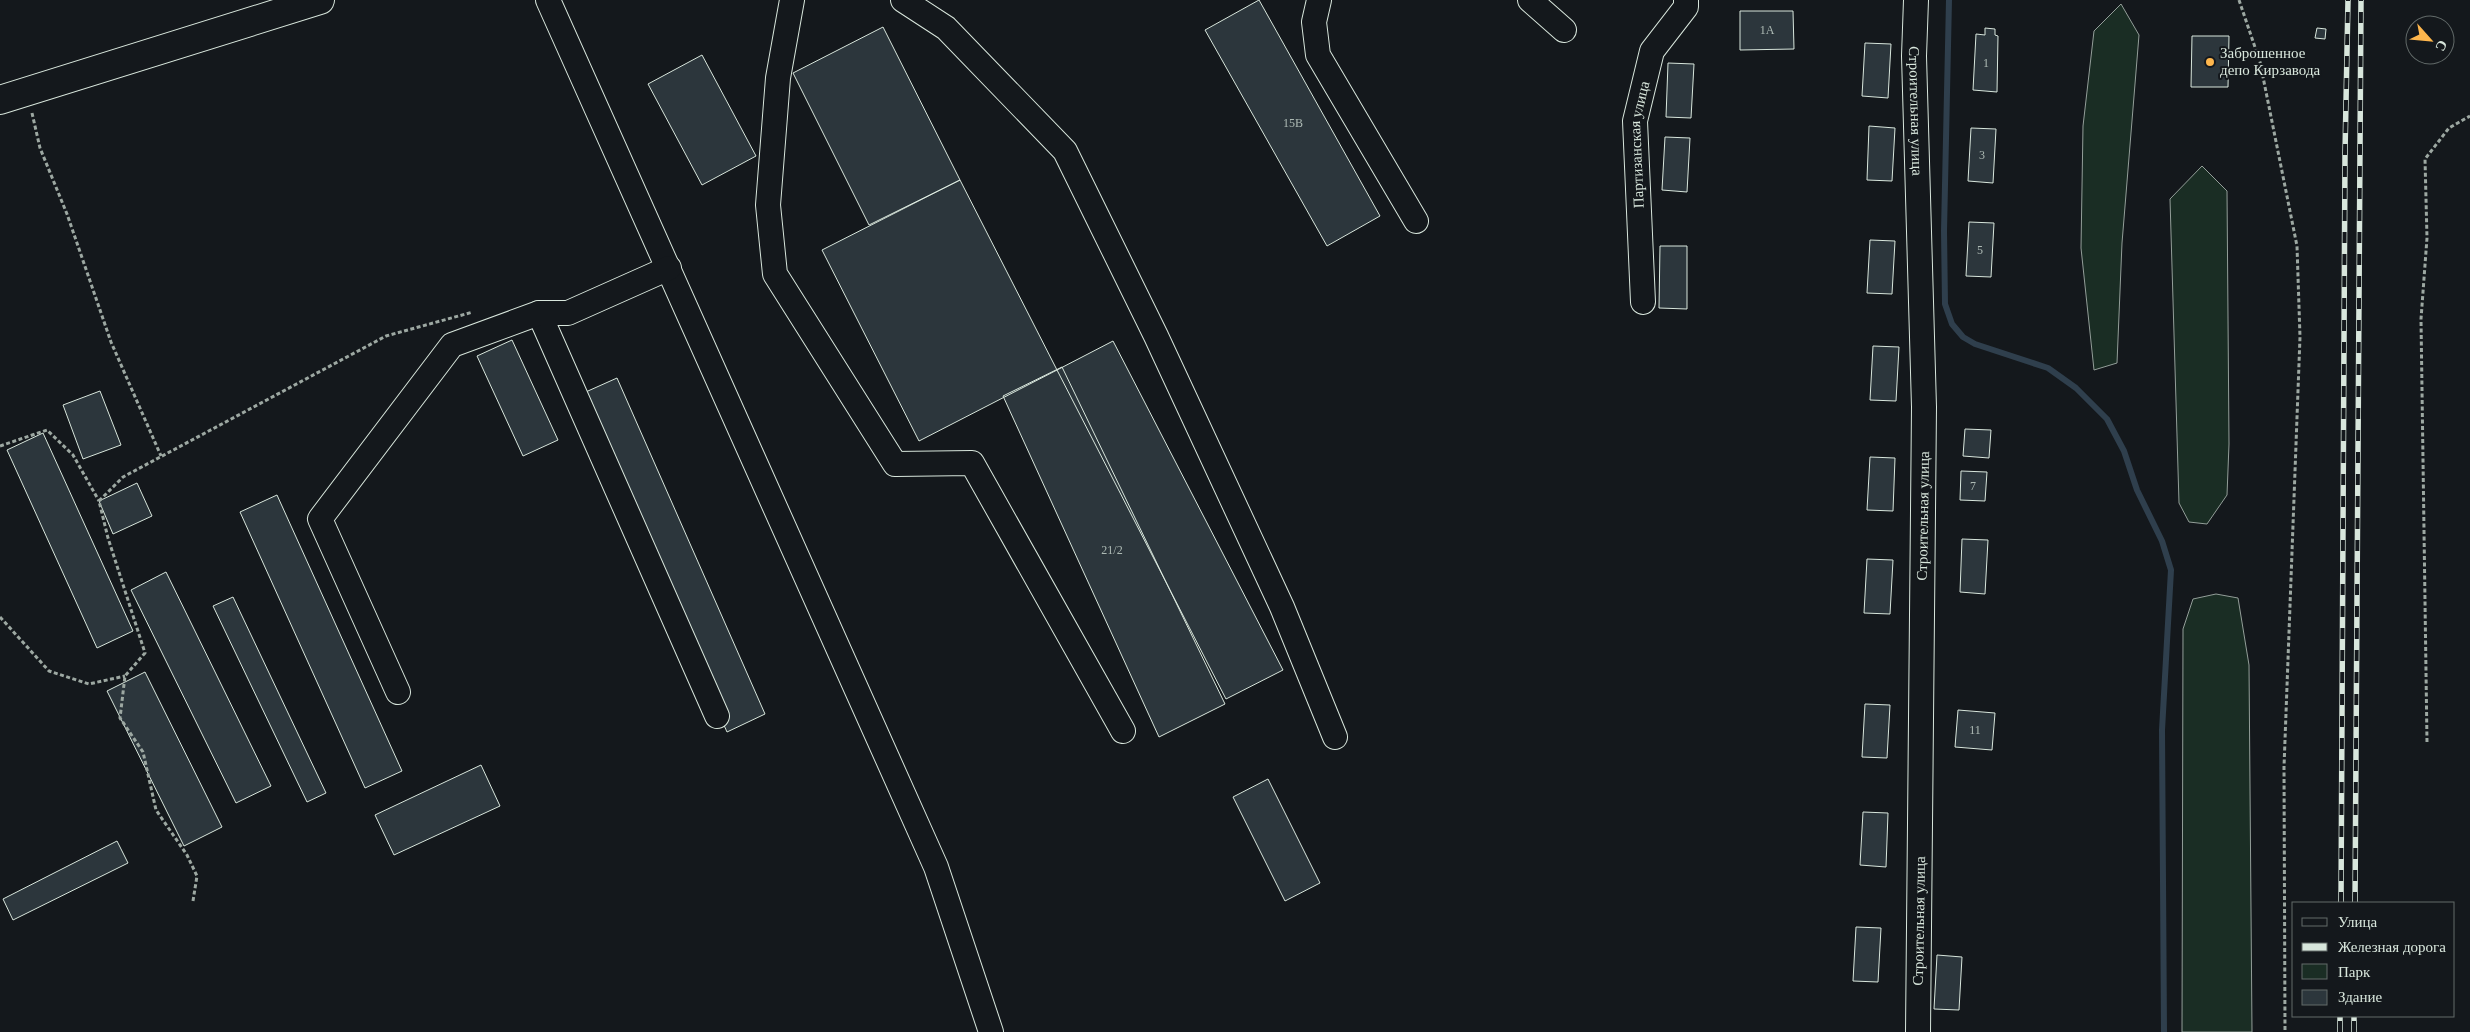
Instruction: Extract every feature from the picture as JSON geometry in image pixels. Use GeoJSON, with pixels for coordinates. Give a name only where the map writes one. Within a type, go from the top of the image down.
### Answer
{"type":"FeatureCollection","features":[{"type":"Feature","properties":{"kind":"main road"},"geometry":{"type":"LineString","coordinates":[[0,100],[320,0]]}},
{"type":"Feature","properties":{"kind":"street"},"geometry":{"type":"LineString","coordinates":[[548,0],[936,868],[991,1032]]}},
{"type":"Feature","properties":{"kind":"street"},"geometry":{"type":"LineString","coordinates":[[792,0],[778,78],[768,205],[776,274],[895,464],[972,463],[1123,732]]}},
{"type":"Feature","properties":{"kind":"street"},"geometry":{"type":"LineString","coordinates":[[903,0],[946,28],[1065,151],[1156,336],[1282,607],[1335,737]]}},
{"type":"Feature","properties":{"kind":"street"},"geometry":{"type":"LineString","coordinates":[[1319,0],[1314,22],[1318,55],[1416,220]]}},
{"type":"Feature","properties":{"kind":"street"},"geometry":{"type":"LineString","coordinates":[[1530,0],[1564,30]]}},
{"type":"Feature","properties":{"kind":"street","name":"Партизанская улица"},"geometry":{"type":"LineString","coordinates":[[1643,302],[1635,121],[1652,51],[1686,6],[1686,0]]}},
{"type":"Feature","properties":{"kind":"street","name":"Строительная улица"},"geometry":{"type":"LineString","coordinates":[[1916,0],[1914,56],[1924,407],[1918,1032]]}},
{"type":"Feature","properties":{"kind":"street"},"geometry":{"type":"LineString","coordinates":[[398,692],[320,519],[452,345],[539,313],[568,313],[669,268]]}},
{"type":"Feature","properties":{"kind":"street"},"geometry":{"type":"LineString","coordinates":[[539,313],[717,716]]}},
{"type":"Feature","properties":{"kind":"path"},"geometry":{"type":"LineString","coordinates":[[2239,0],[2260,62],[2297,246],[2300,337],[2284,767],[2285,1032]]}},
{"type":"Feature","properties":{"kind":"path"},"geometry":{"type":"LineString","coordinates":[[26,92],[40,148],[68,214],[111,342],[161,456]]}},
{"type":"Feature","properties":{"kind":"path"},"geometry":{"type":"LineString","coordinates":[[2427,742],[2421,319],[2427,238],[2425,159],[2449,128],[2470,116]]}},
{"type":"Feature","properties":{"kind":"path"},"geometry":{"type":"LineString","coordinates":[[99,501],[123,477],[386,336],[468,312],[477,312]]}},
{"type":"Feature","properties":{"kind":"path"},"geometry":{"type":"LineString","coordinates":[[0,446],[47,430],[73,455],[99,501],[108,538],[146,653],[125,676],[89,684],[49,671],[0,617]]}},
{"type":"Feature","properties":{"kind":"path"},"geometry":{"type":"LineString","coordinates":[[125,676],[120,718],[143,752],[156,810],[187,855],[197,876],[193,902]]}},
{"type":"Feature","properties":{"kind":"green space"},"geometry":{"type":"Polygon","coordinates":[[[2121,4],[2139,35],[2122,243],[2117,363],[2094,370],[2081,248],[2083,126],[2094,31],[2121,4]]]}},
{"type":"Feature","properties":{"kind":"green space"},"geometry":{"type":"Polygon","coordinates":[[[2202,166],[2227,191],[2229,444],[2227,495],[2207,524],[2189,522],[2179,503],[2170,199],[2202,166]]]}},
{"type":"Feature","properties":{"kind":"green space"},"geometry":{"type":"Polygon","coordinates":[[[2216,594],[2238,598],[2249,665],[2252,1032],[2182,1032],[2183,629],[2193,599],[2216,594]]]}},
{"type":"Feature","properties":{"kind":"building"},"geometry":{"type":"Polygon","coordinates":[[[1259,0],[1380,216],[1327,246],[1205,30],[1259,0]]]}},
{"type":"Feature","properties":{"kind":"building"},"geometry":{"type":"Polygon","coordinates":[[[1740,11],[1793,11],[1794,49],[1740,50],[1740,11]]]}},
{"type":"Feature","properties":{"kind":"building"},"geometry":{"type":"Polygon","coordinates":[[[883,27],[960,180],[869,225],[793,73],[883,27]]]}},
{"type":"Feature","properties":{"kind":"building"},"geometry":{"type":"Polygon","coordinates":[[[1985,28],[1995,29],[1995,35],[1998,36],[1997,92],[1973,90],[1976,34],[1985,35],[1985,28]]]}},
{"type":"Feature","properties":{"kind":"building"},"geometry":{"type":"Polygon","coordinates":[[[2317,28],[2326,29],[2325,39],[2315,38],[2317,28]]]}},
{"type":"Feature","properties":{"kind":"building","name":"Заброшенное депо Кирзавода"},"geometry":{"type":"Polygon","coordinates":[[[2192,36],[2229,36],[2228,87],[2191,87],[2192,36]]]}},
{"type":"Feature","properties":{"kind":"building"},"geometry":{"type":"Polygon","coordinates":[[[1865,43],[1891,44],[1888,98],[1862,96],[1865,43]]]}},
{"type":"Feature","properties":{"kind":"building"},"geometry":{"type":"Polygon","coordinates":[[[702,55],[756,156],[702,185],[648,84],[702,55]]]}},
{"type":"Feature","properties":{"kind":"building"},"geometry":{"type":"Polygon","coordinates":[[[1668,63],[1694,64],[1691,118],[1666,117],[1668,63]]]}},
{"type":"Feature","properties":{"kind":"building"},"geometry":{"type":"Polygon","coordinates":[[[1869,126],[1895,128],[1892,181],[1867,180],[1869,126]]]}},
{"type":"Feature","properties":{"kind":"building"},"geometry":{"type":"Polygon","coordinates":[[[1971,128],[1996,129],[1993,183],[1968,181],[1971,128]]]}},
{"type":"Feature","properties":{"kind":"building"},"geometry":{"type":"Polygon","coordinates":[[[1665,137],[1690,138],[1687,192],[1662,190],[1665,137]]]}},
{"type":"Feature","properties":{"kind":"building"},"geometry":{"type":"Polygon","coordinates":[[[960,180],[1057,370],[919,441],[822,250],[960,180]]]}},
{"type":"Feature","properties":{"kind":"building"},"geometry":{"type":"Polygon","coordinates":[[[1969,222],[1994,223],[1991,277],[1966,276],[1969,222]]]}},
{"type":"Feature","properties":{"kind":"building"},"geometry":{"type":"Polygon","coordinates":[[[1870,240],[1895,241],[1892,294],[1867,293],[1870,240]]]}},
{"type":"Feature","properties":{"kind":"building"},"geometry":{"type":"Polygon","coordinates":[[[1660,246],[1687,246],[1687,309],[1659,308],[1660,246]]]}},
{"type":"Feature","properties":{"kind":"building"},"geometry":{"type":"Polygon","coordinates":[[[512,340],[558,440],[523,456],[477,356],[512,340]]]}},
{"type":"Feature","properties":{"kind":"building"},"geometry":{"type":"Polygon","coordinates":[[[1113,341],[1283,670],[1226,699],[1057,370],[1113,341]]]}},
{"type":"Feature","properties":{"kind":"building"},"geometry":{"type":"Polygon","coordinates":[[[1873,346],[1899,347],[1896,401],[1870,400],[1873,346]]]}},
{"type":"Feature","properties":{"kind":"building"},"geometry":{"type":"Polygon","coordinates":[[[1062,367],[1225,704],[1159,737],[1003,396],[1062,367]]]}},
{"type":"Feature","properties":{"kind":"building"},"geometry":{"type":"Polygon","coordinates":[[[617,378],[765,714],[727,732],[579,395],[617,378]]]}},
{"type":"Feature","properties":{"kind":"building"},"geometry":{"type":"Polygon","coordinates":[[[100,391],[121,445],[83,459],[63,405],[100,391]]]}},
{"type":"Feature","properties":{"kind":"building"},"geometry":{"type":"Polygon","coordinates":[[[1965,429],[1991,430],[1989,458],[1963,456],[1965,429]]]}},
{"type":"Feature","properties":{"kind":"building"},"geometry":{"type":"Polygon","coordinates":[[[43,433],[133,631],[97,648],[7,450],[43,433]]]}},
{"type":"Feature","properties":{"kind":"building"},"geometry":{"type":"Polygon","coordinates":[[[1870,457],[1895,458],[1893,511],[1867,510],[1870,457]]]}},
{"type":"Feature","properties":{"kind":"building"},"geometry":{"type":"Polygon","coordinates":[[[1961,471],[1987,472],[1985,501],[1960,500],[1961,471]]]}},
{"type":"Feature","properties":{"kind":"building"},"geometry":{"type":"Polygon","coordinates":[[[137,483],[152,516],[113,534],[99,501],[137,483]]]}},
{"type":"Feature","properties":{"kind":"building"},"geometry":{"type":"Polygon","coordinates":[[[277,495],[402,771],[365,788],[240,512],[277,495]]]}},
{"type":"Feature","properties":{"kind":"building"},"geometry":{"type":"Polygon","coordinates":[[[1962,539],[1988,540],[1985,594],[1960,592],[1962,539]]]}},
{"type":"Feature","properties":{"kind":"building"},"geometry":{"type":"Polygon","coordinates":[[[1867,559],[1893,560],[1890,614],[1864,613],[1867,559]]]}},
{"type":"Feature","properties":{"kind":"building"},"geometry":{"type":"Polygon","coordinates":[[[166,572],[271,786],[236,803],[131,590],[166,572]]]}},
{"type":"Feature","properties":{"kind":"building"},"geometry":{"type":"Polygon","coordinates":[[[233,597],[326,793],[307,802],[213,606],[233,597]]]}},
{"type":"Feature","properties":{"kind":"building"},"geometry":{"type":"Polygon","coordinates":[[[145,672],[222,827],[184,846],[107,691],[145,672]]]}},
{"type":"Feature","properties":{"kind":"building"},"geometry":{"type":"Polygon","coordinates":[[[1865,704],[1890,705],[1887,758],[1862,757],[1865,704]]]}},
{"type":"Feature","properties":{"kind":"building"},"geometry":{"type":"Polygon","coordinates":[[[1958,710],[1995,713],[1992,750],[1955,747],[1958,710]]]}},
{"type":"Feature","properties":{"kind":"building"},"geometry":{"type":"Polygon","coordinates":[[[481,765],[500,806],[394,855],[375,815],[481,765]]]}},
{"type":"Feature","properties":{"kind":"building"},"geometry":{"type":"Polygon","coordinates":[[[1268,779],[1320,883],[1285,901],[1233,797],[1268,779]]]}},
{"type":"Feature","properties":{"kind":"building"},"geometry":{"type":"Polygon","coordinates":[[[1863,812],[1888,813],[1886,867],[1860,865],[1863,812]]]}},
{"type":"Feature","properties":{"kind":"building"},"geometry":{"type":"Polygon","coordinates":[[[117,841],[128,863],[13,920],[3,899],[117,841]]]}},
{"type":"Feature","properties":{"kind":"building"},"geometry":{"type":"Polygon","coordinates":[[[1856,927],[1881,928],[1878,982],[1853,981],[1856,927]]]}},
{"type":"Feature","properties":{"kind":"building"},"geometry":{"type":"Polygon","coordinates":[[[1937,955],[1962,957],[1959,1010],[1934,1009],[1937,955]]]}},
{"type":"Feature","properties":{"kind":"waterway"},"geometry":{"type":"LineString","coordinates":[[1949,0],[1944,231],[1945,304],[1952,324],[1963,337],[1975,344],[2048,368],[2076,388],[2107,419],[2124,451],[2137,490],[2162,541],[2171,570],[2162,730],[2164,1032]]}},
{"type":"Feature","properties":{"kind":"railway"},"geometry":{"type":"LineString","coordinates":[[2341,902],[2345,153],[2348,0]]}},
{"type":"Feature","properties":{"kind":"railway"},"geometry":{"type":"LineString","coordinates":[[2355,902],[2361,0]]}},
{"type":"Feature","properties":{"kind":"railway"},"geometry":{"type":"LineString","coordinates":[[2340,1017],[2340,1032]]}},
{"type":"Feature","properties":{"kind":"railway"},"geometry":{"type":"LineString","coordinates":[[2354,1017],[2354,1032]]}},
{"type":"Feature","properties":{"kind":"place","name":"Заброшенное депо Кирзавода"},"geometry":{"type":"Point","coordinates":[2210,62]}}]}
